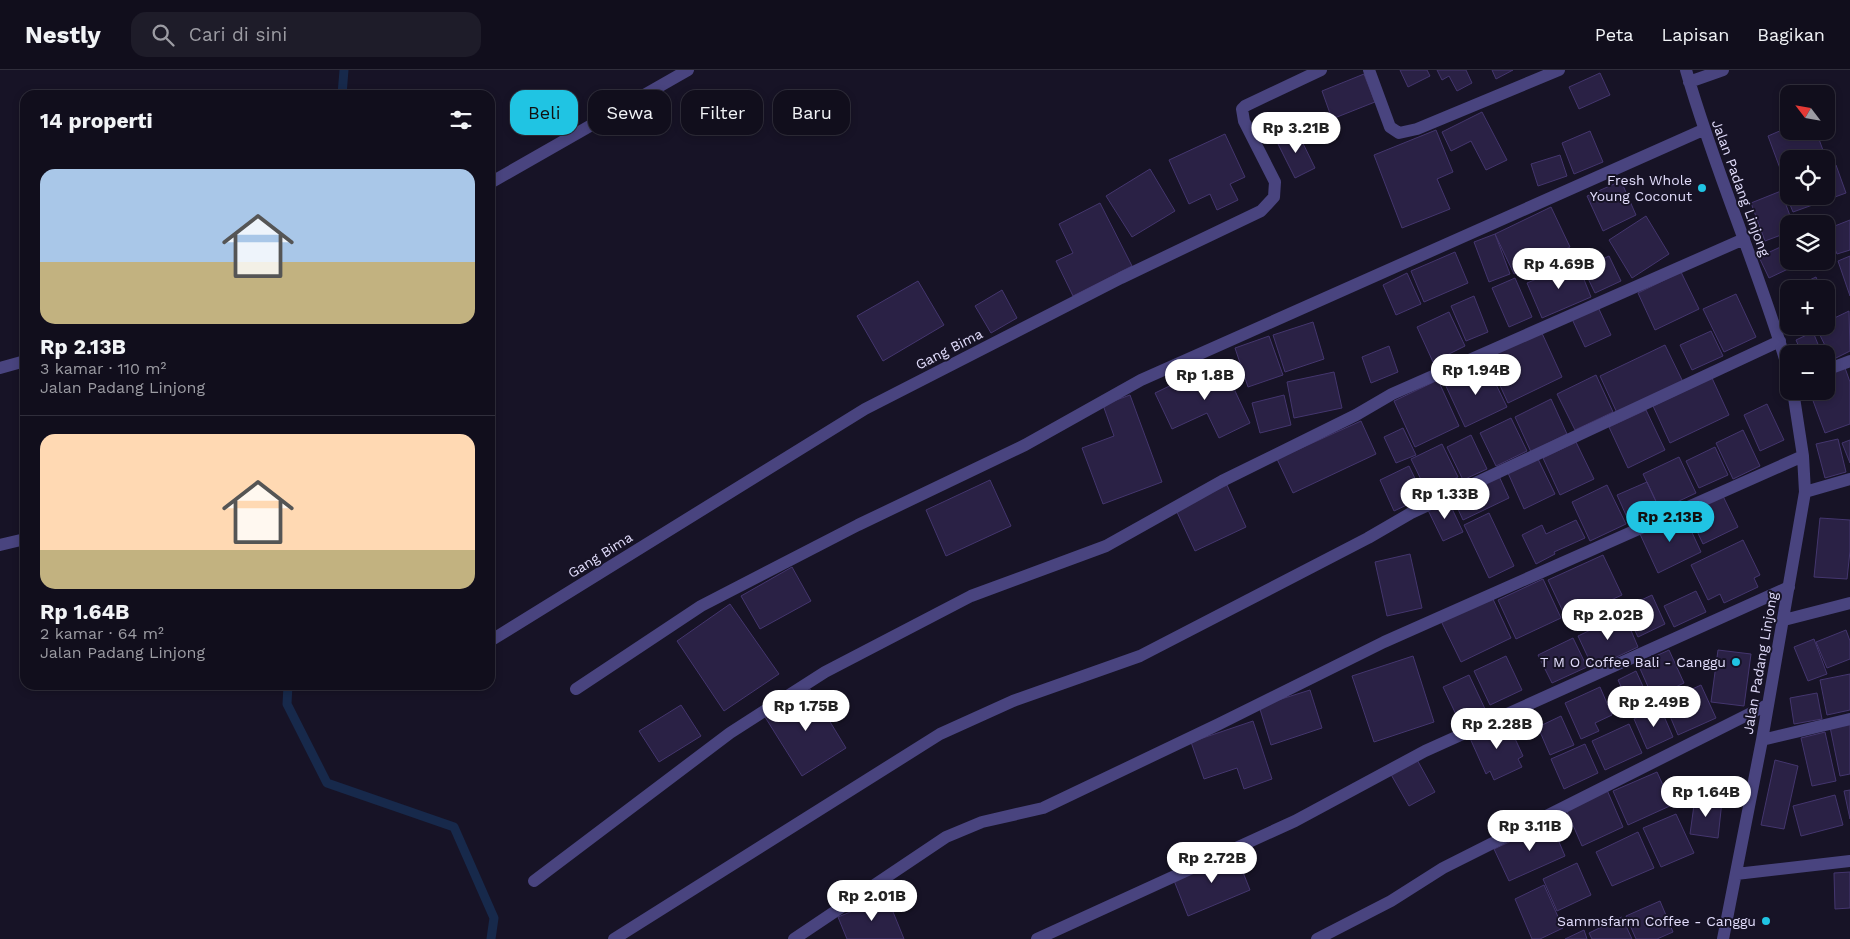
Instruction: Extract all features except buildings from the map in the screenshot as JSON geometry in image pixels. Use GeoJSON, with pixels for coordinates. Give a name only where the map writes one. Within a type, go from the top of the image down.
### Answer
{"type":"FeatureCollection","features":[{"type":"Feature","properties":{"kind":"street"},"geometry":{"type":"LineString","coordinates":[[495,180],[688,70]]}},
{"type":"Feature","properties":{"kind":"street","name":"Gang Bima"},"geometry":{"type":"LineString","coordinates":[[495,638],[865,409],[1121,278],[1260,211],[1274,197],[1275,182],[1244,121],[1242,109],[1321,70]]}},
{"type":"Feature","properties":{"kind":"street"},"geometry":{"type":"LineString","coordinates":[[1369,70],[1390,127],[1398,133],[1416,129],[1559,70]]}},
{"type":"Feature","properties":{"kind":"street"},"geometry":{"type":"LineString","coordinates":[[1687,76],[1723,70]]}},
{"type":"Feature","properties":{"kind":"street","name":"Jalan Padang Linjong"},"geometry":{"type":"LineString","coordinates":[[1687,76],[1704,130],[1781,345]]}},
{"type":"Feature","properties":{"kind":"street"},"geometry":{"type":"LineString","coordinates":[[576,689],[701,606],[858,525],[1026,445],[1141,380],[1704,130]]}},
{"type":"Feature","properties":{"kind":"street"},"geometry":{"type":"LineString","coordinates":[[534,881],[730,733],[825,672],[971,596],[1106,546],[1222,481],[1356,415],[1392,394],[1744,239]]}},
{"type":"Feature","properties":{"kind":"street"},"geometry":{"type":"LineString","coordinates":[[614,939],[940,734],[1013,701],[1140,656],[1368,538],[1411,513],[1780,341]]}},
{"type":"Feature","properties":{"kind":"street"},"geometry":{"type":"LineString","coordinates":[[1835,367],[1850,361]]}},
{"type":"Feature","properties":{"kind":"street"},"geometry":{"type":"LineString","coordinates":[[0,368],[20,362]]}},
{"type":"Feature","properties":{"kind":"street","name":"Jalan Padang Linjong"},"geometry":{"type":"LineString","coordinates":[[1723,939],[1762,740],[1805,492],[1803,456],[1794,400]]}},
{"type":"Feature","properties":{"kind":"street"},"geometry":{"type":"LineString","coordinates":[[794,939],[946,837],[982,822],[1044,808],[1384,642],[1803,456]]}},
{"type":"Feature","properties":{"kind":"street"},"geometry":{"type":"LineString","coordinates":[[1805,492],[1850,479]]}},
{"type":"Feature","properties":{"kind":"street"},"geometry":{"type":"LineString","coordinates":[[0,545],[20,540]]}},
{"type":"Feature","properties":{"kind":"street"},"geometry":{"type":"LineString","coordinates":[[1038,939],[1296,821],[1425,751],[1789,587]]}},
{"type":"Feature","properties":{"kind":"street"},"geometry":{"type":"LineString","coordinates":[[1784,620],[1850,603]]}},
{"type":"Feature","properties":{"kind":"street"},"geometry":{"type":"LineString","coordinates":[[1317,939],[1391,901],[1443,868],[1767,705]]}},
{"type":"Feature","properties":{"kind":"street"},"geometry":{"type":"LineString","coordinates":[[1762,740],[1850,719]]}},
{"type":"Feature","properties":{"kind":"street"},"geometry":{"type":"LineString","coordinates":[[1736,874],[1850,861]]}},
{"type":"Feature","properties":{"kind":"waterway"},"geometry":{"type":"LineString","coordinates":[[342,90],[344,70]]}},
{"type":"Feature","properties":{"kind":"waterway"},"geometry":{"type":"LineString","coordinates":[[288,690],[287,704],[327,783],[454,827],[494,918],[491,939]]}},
{"type":"Feature","properties":{"kind":"place","name":"Fresh Whole Young Coconut"},"geometry":{"type":"Point","coordinates":[1702,188]}},
{"type":"Feature","properties":{"kind":"place","name":"T M O Coffee Bali - Canggu"},"geometry":{"type":"Point","coordinates":[1736,662]}},
{"type":"Feature","properties":{"kind":"place","name":"Sammsfarm Coffee - Canggu"},"geometry":{"type":"Point","coordinates":[1766,921]}}]}
